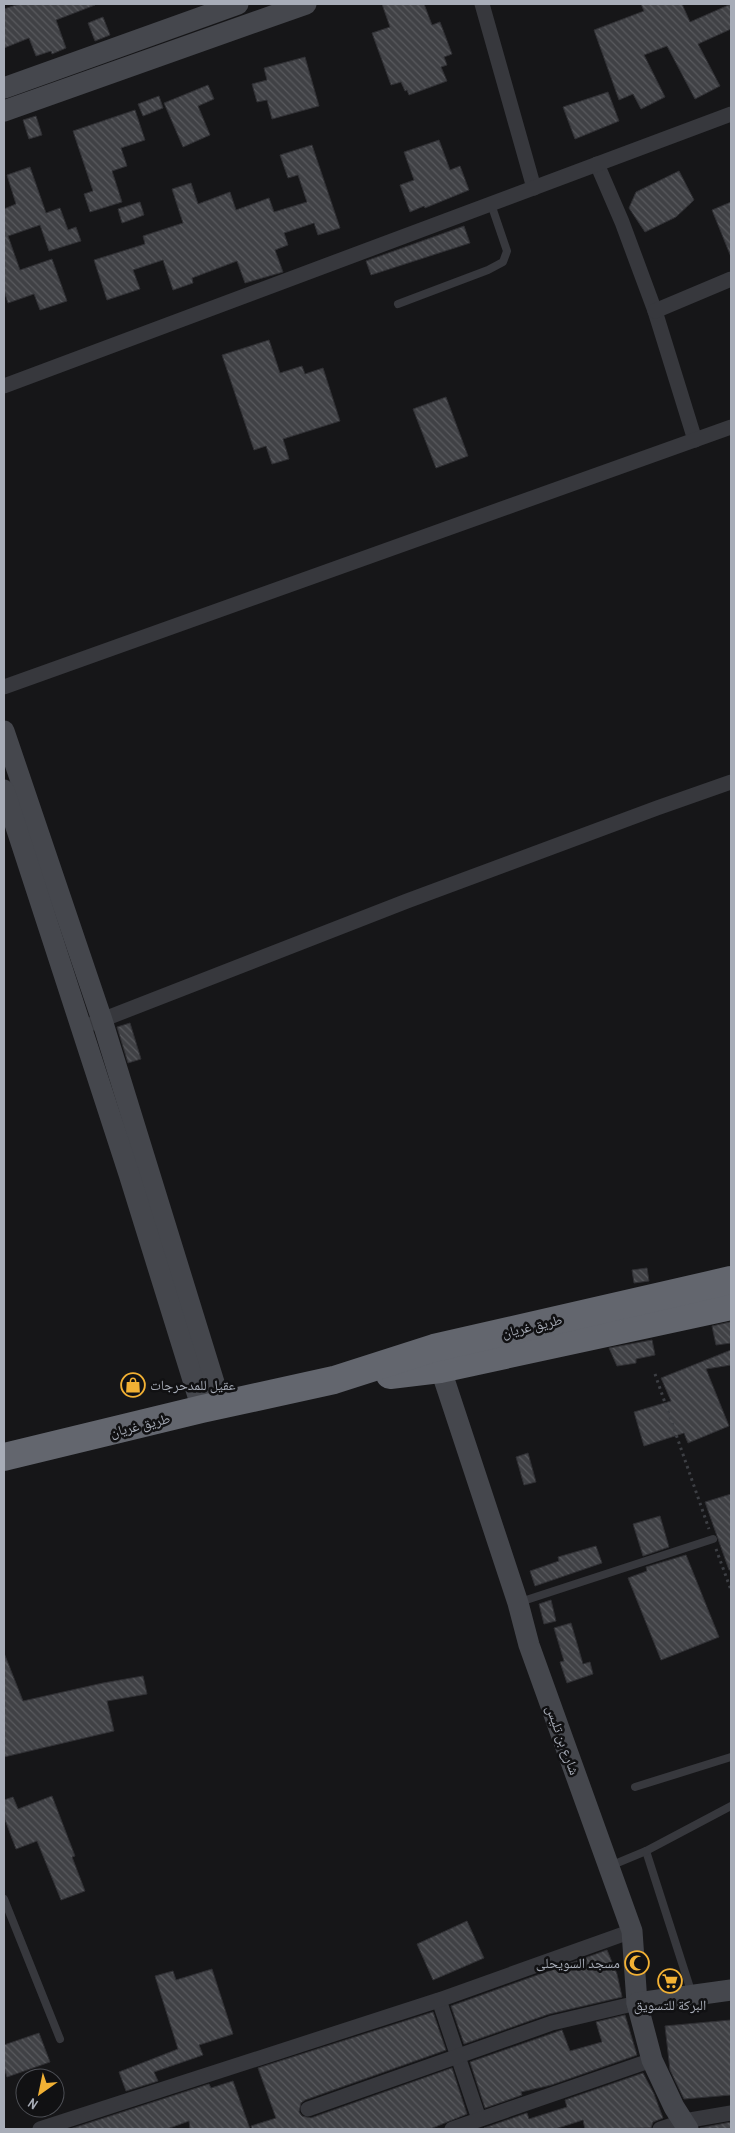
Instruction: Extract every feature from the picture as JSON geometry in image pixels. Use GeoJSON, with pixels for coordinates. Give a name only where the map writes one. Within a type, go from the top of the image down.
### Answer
{"type":"FeatureCollection","features":[{"type":"Feature","properties":{"kind":"highway","name":"طريق غريان"},"geometry":{"type":"LineString","coordinates":[[437,1359],[731,1280]]}},
{"type":"Feature","properties":{"kind":"highway","name":"طريق غريان"},"geometry":{"type":"LineString","coordinates":[[4,1457],[211,1407],[334,1380],[437,1359],[731,1306]]}},
{"type":"Feature","properties":{"kind":"street"},"geometry":{"type":"LineString","coordinates":[[4,88],[238,4]]}},
{"type":"Feature","properties":{"kind":"street"},"geometry":{"type":"LineString","coordinates":[[4,111],[306,4]]}},
{"type":"Feature","properties":{"kind":"street"},"geometry":{"type":"LineString","coordinates":[[482,4],[534,188]]}},
{"type":"Feature","properties":{"kind":"street"},"geometry":{"type":"LineString","coordinates":[[216,12],[225,32]]}},
{"type":"Feature","properties":{"kind":"street"},"geometry":{"type":"LineString","coordinates":[[149,36],[156,57]]}},
{"type":"Feature","properties":{"kind":"street"},"geometry":{"type":"LineString","coordinates":[[4,386],[731,114]]}},
{"type":"Feature","properties":{"kind":"street"},"geometry":{"type":"LineString","coordinates":[[597,164],[622,222],[655,310],[695,440]]}},
{"type":"Feature","properties":{"kind":"street"},"geometry":{"type":"LineString","coordinates":[[655,310],[731,279]]}},
{"type":"Feature","properties":{"kind":"street"},"geometry":{"type":"LineString","coordinates":[[4,687],[731,426]]}},
{"type":"Feature","properties":{"kind":"street"},"geometry":{"type":"LineString","coordinates":[[4,731],[11,801],[82,1029],[211,1407]]}},
{"type":"Feature","properties":{"kind":"street"},"geometry":{"type":"LineString","coordinates":[[82,1029],[425,894],[731,782]]}},
{"type":"Feature","properties":{"kind":"street"},"geometry":{"type":"LineString","coordinates":[[11,801],[102,1020],[211,1407]]}},
{"type":"Feature","properties":{"kind":"street","name":"شارع بن تليس"},"geometry":{"type":"LineString","coordinates":[[437,1359],[518,1602],[529,1645],[632,1931],[637,2003],[652,2060],[674,2107],[686,2125]]}},
{"type":"Feature","properties":{"kind":"street"},"geometry":{"type":"LineString","coordinates":[[40,2129],[439,2000],[632,1931]]}},
{"type":"Feature","properties":{"kind":"street"},"geometry":{"type":"LineString","coordinates":[[308,2109],[552,2023],[637,2003],[731,1990]]}},
{"type":"Feature","properties":{"kind":"street"},"geometry":{"type":"LineString","coordinates":[[439,2000],[479,2119]]}},
{"type":"Feature","properties":{"kind":"street"},"geometry":{"type":"LineString","coordinates":[[452,2129],[652,2060]]}},
{"type":"Feature","properties":{"kind":"street"},"geometry":{"type":"LineString","coordinates":[[660,2129],[686,2125],[731,2113]]}},
{"type":"Feature","properties":{"kind":"lane"},"geometry":{"type":"LineString","coordinates":[[398,304],[488,270],[503,262],[507,251],[491,204]]}},
{"type":"Feature","properties":{"kind":"lane"},"geometry":{"type":"LineString","coordinates":[[518,1602],[713,1539]]}},
{"type":"Feature","properties":{"kind":"lane"},"geometry":{"type":"LineString","coordinates":[[635,1786],[731,1757]]}},
{"type":"Feature","properties":{"kind":"lane"},"geometry":{"type":"LineString","coordinates":[[609,1867],[731,1806]]}},
{"type":"Feature","properties":{"kind":"lane"},"geometry":{"type":"LineString","coordinates":[[646,1850],[693,1996]]}},
{"type":"Feature","properties":{"kind":"lane"},"geometry":{"type":"LineString","coordinates":[[4,1899],[60,2039]]}},
{"type":"Feature","properties":{"kind":"path"},"geometry":{"type":"LineString","coordinates":[[655,1374],[731,1590]]}},
{"type":"Feature","properties":{"kind":"building"},"geometry":{"type":"Polygon","coordinates":[[[19,4],[95,5],[56,20],[66,48],[52,54],[51,51],[36,56],[29,38],[4,48],[4,9],[19,4]]]}},
{"type":"Feature","properties":{"kind":"building"},"geometry":{"type":"Polygon","coordinates":[[[382,4],[424,4],[432,25],[440,22],[452,54],[444,57],[447,65],[441,67],[447,81],[409,95],[401,82],[391,85],[372,33],[390,27],[382,4]]]}},
{"type":"Feature","properties":{"kind":"building"},"geometry":{"type":"Polygon","coordinates":[[[641,4],[682,4],[690,22],[731,4],[731,29],[698,44],[720,86],[695,99],[667,46],[644,55],[665,97],[641,109],[633,94],[619,100],[594,30],[644,11],[641,4]]]}},
{"type":"Feature","properties":{"kind":"building"},"geometry":{"type":"Polygon","coordinates":[[[103,17],[110,35],[95,41],[88,23],[103,17]]]}},
{"type":"Feature","properties":{"kind":"building"},"geometry":{"type":"Polygon","coordinates":[[[305,57],[319,106],[272,119],[267,100],[257,102],[252,84],[267,80],[264,68],[305,57]]]}},
{"type":"Feature","properties":{"kind":"building"},"geometry":{"type":"Polygon","coordinates":[[[208,85],[214,99],[198,106],[210,135],[183,147],[164,103],[208,85]]]}},
{"type":"Feature","properties":{"kind":"building"},"geometry":{"type":"Polygon","coordinates":[[[608,92],[619,121],[575,139],[563,107],[608,92]]]}},
{"type":"Feature","properties":{"kind":"building"},"geometry":{"type":"Polygon","coordinates":[[[159,96],[163,108],[143,116],[138,104],[159,96]]]}},
{"type":"Feature","properties":{"kind":"building"},"geometry":{"type":"Polygon","coordinates":[[[135,110],[145,140],[121,148],[127,166],[112,171],[122,202],[90,212],[84,194],[93,191],[73,131],[135,110]]]}},
{"type":"Feature","properties":{"kind":"building"},"geometry":{"type":"Polygon","coordinates":[[[36,116],[42,135],[29,139],[23,120],[36,116]]]}},
{"type":"Feature","properties":{"kind":"building"},"geometry":{"type":"Polygon","coordinates":[[[439,140],[450,170],[460,166],[469,190],[410,212],[400,185],[414,180],[404,152],[439,140]]]}},
{"type":"Feature","properties":{"kind":"building"},"geometry":{"type":"Polygon","coordinates":[[[312,145],[340,228],[318,235],[314,223],[284,233],[288,245],[275,250],[283,272],[245,283],[237,261],[192,278],[193,283],[173,290],[163,260],[133,270],[140,289],[107,300],[94,260],[145,244],[143,236],[183,223],[172,189],[191,183],[198,204],[230,192],[236,210],[269,198],[274,212],[307,202],[298,175],[288,178],[280,155],[312,145]]]}},
{"type":"Feature","properties":{"kind":"building"},"geometry":{"type":"Polygon","coordinates":[[[30,167],[46,213],[60,208],[68,230],[76,227],[81,241],[49,251],[40,225],[8,236],[20,270],[52,259],[67,301],[40,310],[34,294],[8,303],[4,291],[4,209],[16,204],[7,175],[30,167]]]}},
{"type":"Feature","properties":{"kind":"building"},"geometry":{"type":"Polygon","coordinates":[[[679,171],[694,200],[676,217],[645,232],[629,208],[636,192],[679,171]]]}},
{"type":"Feature","properties":{"kind":"building"},"geometry":{"type":"Polygon","coordinates":[[[140,202],[144,215],[122,223],[118,209],[140,202]]]}},
{"type":"Feature","properties":{"kind":"building"},"geometry":{"type":"Polygon","coordinates":[[[731,202],[731,257],[712,210],[731,202]]]}},
{"type":"Feature","properties":{"kind":"building"},"geometry":{"type":"Polygon","coordinates":[[[464,226],[470,243],[371,275],[366,261],[464,226]]]}},
{"type":"Feature","properties":{"kind":"building"},"geometry":{"type":"Polygon","coordinates":[[[269,340],[280,373],[302,366],[305,374],[323,368],[340,421],[283,439],[289,459],[272,464],[266,446],[254,450],[222,355],[269,340]]]}},
{"type":"Feature","properties":{"kind":"building"},"geometry":{"type":"Polygon","coordinates":[[[446,397],[468,456],[436,468],[413,409],[446,397]]]}},
{"type":"Feature","properties":{"kind":"building"},"geometry":{"type":"Polygon","coordinates":[[[130,1023],[141,1059],[128,1063],[117,1027],[130,1023]]]}},
{"type":"Feature","properties":{"kind":"building"},"geometry":{"type":"Polygon","coordinates":[[[647,1268],[649,1281],[634,1283],[632,1270],[647,1268]]]}},
{"type":"Feature","properties":{"kind":"building"},"geometry":{"type":"Polygon","coordinates":[[[731,1322],[731,1343],[716,1345],[712,1326],[731,1322]]]}},
{"type":"Feature","properties":{"kind":"building"},"geometry":{"type":"Polygon","coordinates":[[[652,1340],[655,1355],[636,1359],[636,1363],[617,1366],[609,1348],[652,1340]]]}},
{"type":"Feature","properties":{"kind":"building"},"geometry":{"type":"Polygon","coordinates":[[[731,1350],[731,1365],[706,1369],[729,1426],[688,1443],[684,1433],[644,1446],[634,1412],[671,1401],[661,1378],[731,1350]]]}},
{"type":"Feature","properties":{"kind":"building"},"geometry":{"type":"Polygon","coordinates":[[[528,1453],[536,1482],[524,1485],[516,1457],[528,1453]]]}},
{"type":"Feature","properties":{"kind":"building"},"geometry":{"type":"Polygon","coordinates":[[[731,1494],[731,1570],[729,1570],[705,1502],[731,1494]]]}},
{"type":"Feature","properties":{"kind":"building"},"geometry":{"type":"Polygon","coordinates":[[[660,1516],[669,1547],[643,1556],[633,1524],[660,1516]]]}},
{"type":"Feature","properties":{"kind":"building"},"geometry":{"type":"Polygon","coordinates":[[[596,1546],[602,1563],[535,1586],[530,1571],[559,1561],[558,1557],[596,1546]]]}},
{"type":"Feature","properties":{"kind":"building"},"geometry":{"type":"Polygon","coordinates":[[[686,1555],[719,1637],[661,1660],[628,1578],[647,1571],[646,1567],[686,1555]]]}},
{"type":"Feature","properties":{"kind":"building"},"geometry":{"type":"Polygon","coordinates":[[[551,1600],[556,1621],[544,1624],[539,1604],[551,1600]]]}},
{"type":"Feature","properties":{"kind":"building"},"geometry":{"type":"Polygon","coordinates":[[[571,1623],[583,1664],[590,1662],[593,1674],[567,1683],[560,1662],[564,1661],[554,1628],[571,1623]]]}},
{"type":"Feature","properties":{"kind":"building"},"geometry":{"type":"Polygon","coordinates":[[[4,1653],[23,1701],[143,1676],[147,1694],[107,1701],[114,1731],[4,1757],[4,1653]]]}},
{"type":"Feature","properties":{"kind":"building"},"geometry":{"type":"Polygon","coordinates":[[[52,1796],[75,1856],[72,1857],[85,1891],[61,1900],[37,1841],[16,1849],[4,1817],[4,1800],[13,1797],[18,1809],[52,1796]]]}},
{"type":"Feature","properties":{"kind":"building"},"geometry":{"type":"Polygon","coordinates":[[[467,1921],[484,1958],[433,1980],[417,1944],[467,1921]]]}},
{"type":"Feature","properties":{"kind":"building"},"geometry":{"type":"Polygon","coordinates":[[[607,1950],[617,1974],[622,1997],[549,2014],[464,2044],[451,2006],[607,1950]]]}},
{"type":"Feature","properties":{"kind":"building"},"geometry":{"type":"Polygon","coordinates":[[[212,1969],[233,2034],[199,2045],[203,2055],[154,2072],[158,2081],[126,2091],[119,2072],[178,2049],[155,1976],[173,1971],[176,1980],[212,1969]]]}},
{"type":"Feature","properties":{"kind":"building"},"geometry":{"type":"Polygon","coordinates":[[[433,2012],[446,2050],[305,2100],[301,2103],[299,2112],[302,2116],[311,2118],[452,2068],[467,2114],[430,2129],[252,2129],[251,2126],[276,2118],[258,2068],[433,2012]]]}},
{"type":"Feature","properties":{"kind":"building"},"geometry":{"type":"Polygon","coordinates":[[[625,2015],[637,2055],[551,2085],[521,2092],[522,2095],[485,2108],[470,2062],[562,2030],[570,2051],[602,2042],[596,2022],[625,2015]]]}},
{"type":"Feature","properties":{"kind":"building"},"geometry":{"type":"Polygon","coordinates":[[[731,2020],[731,2095],[684,2099],[670,2070],[665,2026],[731,2020]]]}},
{"type":"Feature","properties":{"kind":"building"},"geometry":{"type":"Polygon","coordinates":[[[39,2033],[50,2062],[33,2068],[15,2068],[15,2074],[7,2077],[4,2067],[4,2045],[39,2033]]]}},
{"type":"Feature","properties":{"kind":"building"},"geometry":{"type":"Polygon","coordinates":[[[643,2073],[654,2094],[663,2118],[653,2122],[651,2128],[585,2129],[583,2120],[555,2129],[484,2128],[527,2113],[529,2119],[567,2107],[565,2100],[643,2073]]]}},
{"type":"Feature","properties":{"kind":"building"},"geometry":{"type":"Polygon","coordinates":[[[233,2081],[250,2129],[190,2129],[189,2121],[167,2129],[70,2129],[209,2084],[211,2088],[233,2081]]]}},
{"type":"Feature","properties":{"kind":"building"},"geometry":{"type":"Polygon","coordinates":[[[731,2122],[731,2129],[700,2129],[700,2128],[731,2122]]]}},
{"type":"Feature","properties":{"kind":"place","name":"عقيل للمدحرجات"},"geometry":{"type":"Point","coordinates":[133,1385]}},
{"type":"Feature","properties":{"kind":"place","name":"مسجد السويحلى"},"geometry":{"type":"Point","coordinates":[637,1963]}},
{"type":"Feature","properties":{"kind":"place","name":"البركة للتسويق"},"geometry":{"type":"Point","coordinates":[670,1981]}}]}
